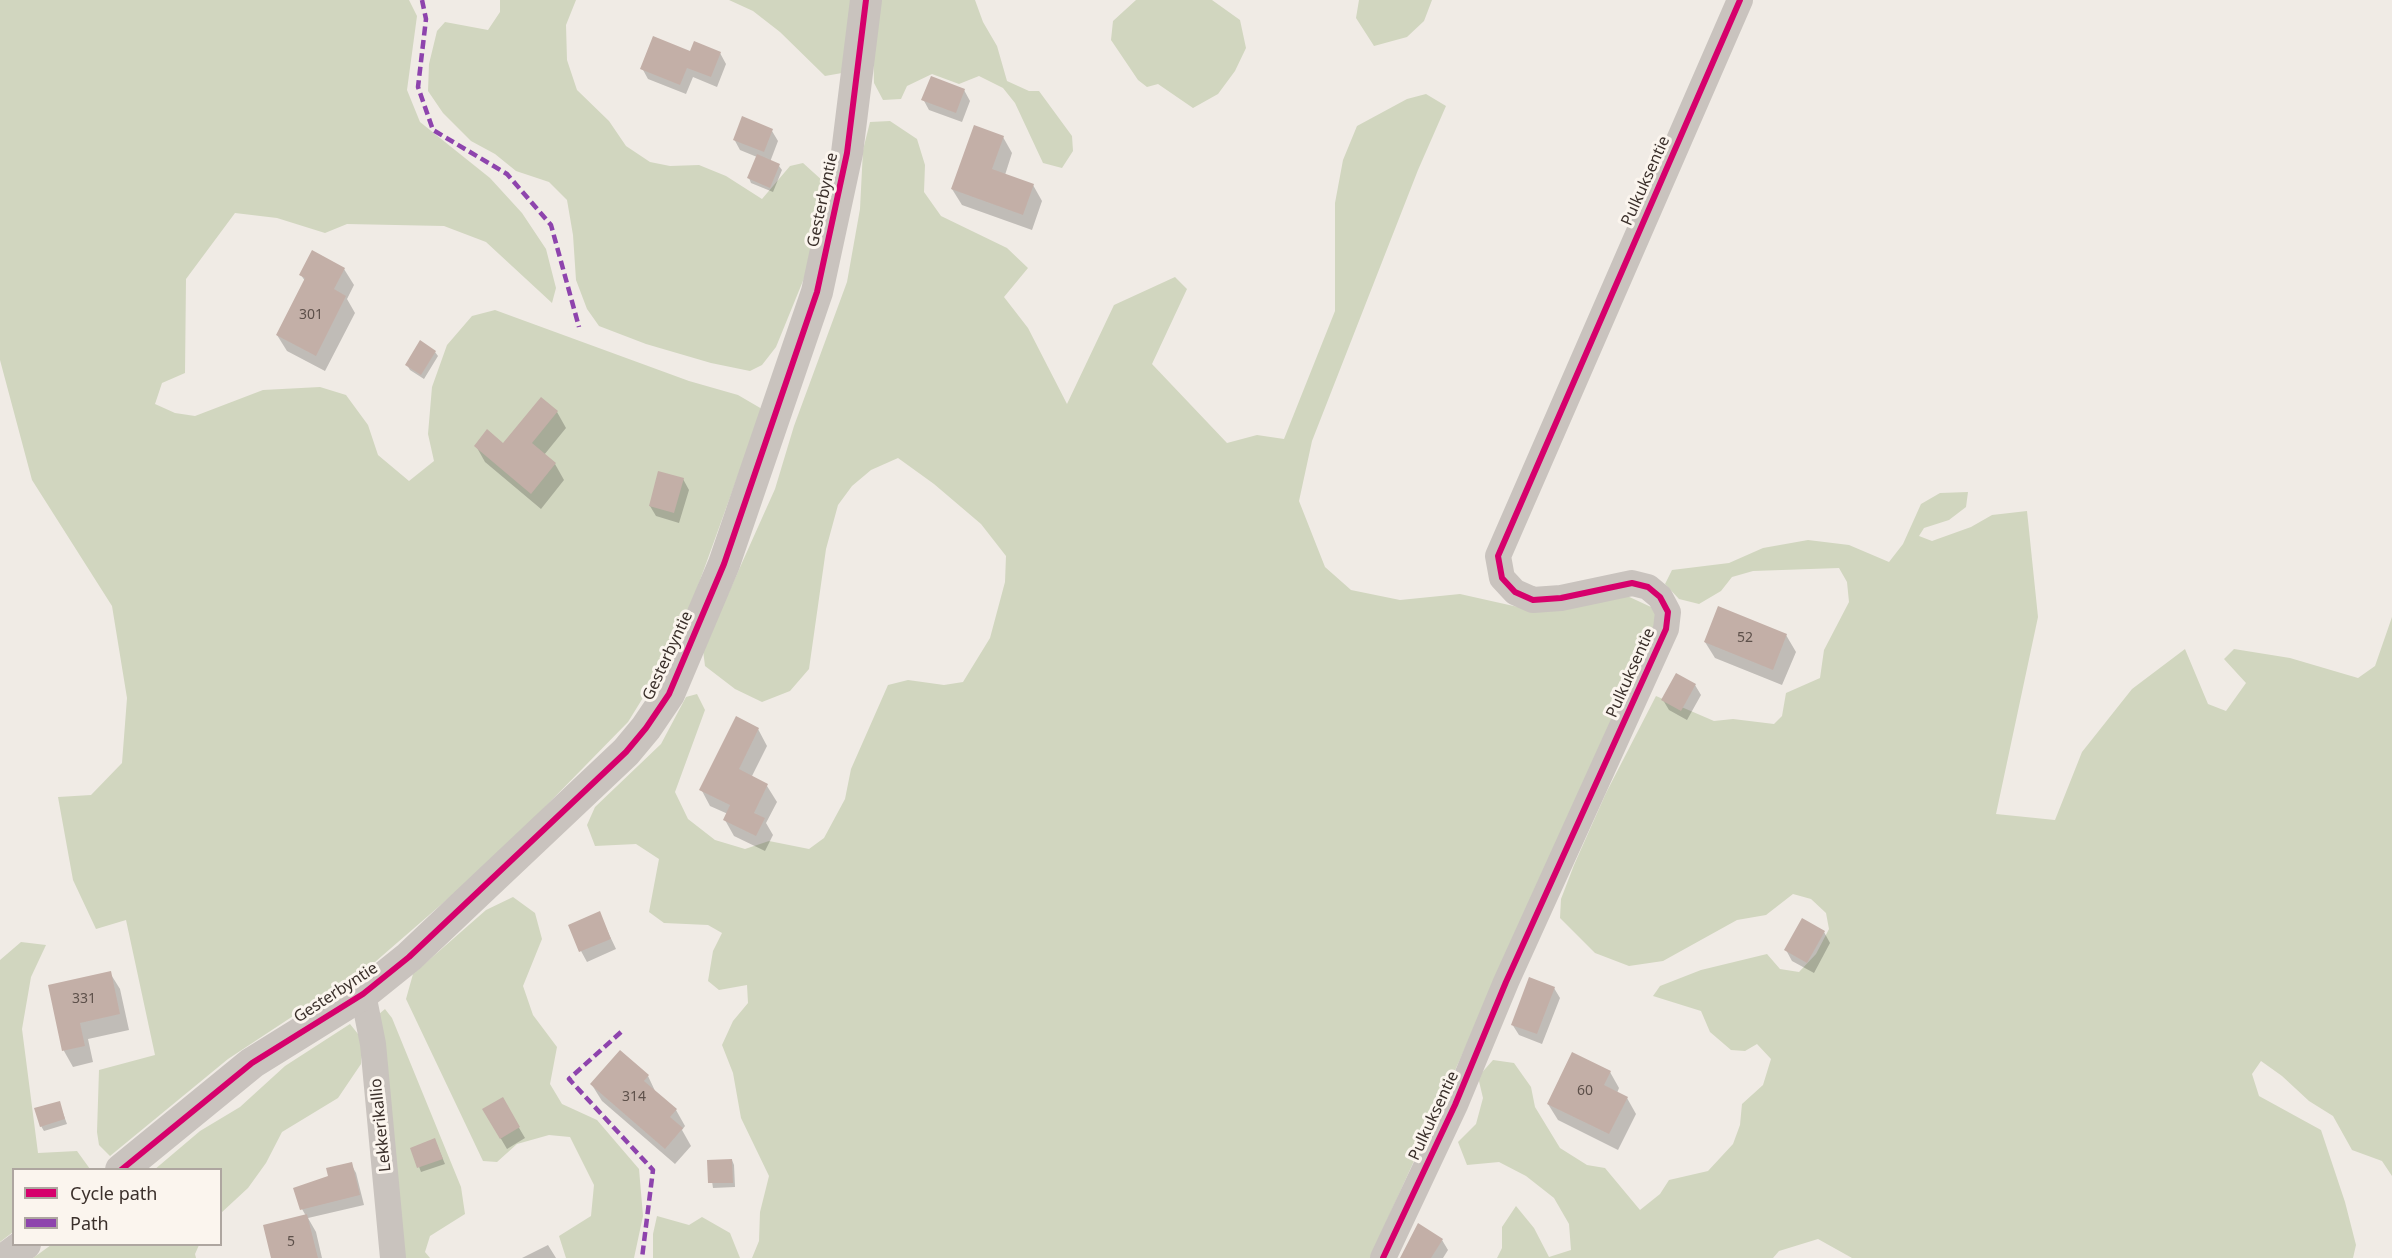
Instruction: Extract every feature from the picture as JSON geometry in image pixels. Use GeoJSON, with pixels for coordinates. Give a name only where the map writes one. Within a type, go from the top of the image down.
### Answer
{"type":"FeatureCollection","features":[{"type":"Feature","properties":{"kind":"street","name":"Gesterbyntie"},"geometry":{"type":"LineString","coordinates":[[123,1168],[252,1063],[363,994],[410,957],[626,752],[669,694],[724,564],[817,292],[847,153],[866,0]]}},
{"type":"Feature","properties":{"kind":"street","name":"Pulkuksentie"},"geometry":{"type":"LineString","coordinates":[[1383,1258],[1455,1105],[1506,982],[1666,629],[1668,612],[1660,597],[1648,587],[1632,583],[1561,598],[1533,600],[1515,592],[1502,578],[1498,556],[1514,514],[1740,0]]}},
{"type":"Feature","properties":{"kind":"street","name":"Lekkerikallio"},"geometry":{"type":"LineString","coordinates":[[363,994],[373,1044],[381,1110],[393,1258]]}},
{"type":"Feature","properties":{"kind":"street"},"geometry":{"type":"LineString","coordinates":[[6,1258],[24,1246]]}},
{"type":"Feature","properties":{"kind":"green space"},"geometry":{"type":"Polygon","coordinates":[[[0,0],[409,0],[417,16],[407,90],[420,122],[490,178],[522,213],[546,249],[556,288],[552,303],[486,242],[444,226],[347,224],[325,233],[277,218],[235,213],[186,279],[185,373],[162,383],[155,404],[175,413],[195,416],[263,390],[320,387],[346,395],[368,425],[378,455],[409,481],[434,461],[428,434],[432,387],[447,345],[472,316],[495,310],[689,381],[738,395],[762,409],[678,641],[628,722],[496,857],[375,962],[228,1059],[110,1156],[99,1145],[97,1132],[99,1070],[155,1055],[126,920],[96,929],[73,880],[58,797],[91,795],[122,763],[127,698],[112,606],[32,480],[0,360],[0,0]]]}},
{"type":"Feature","properties":{"kind":"green space"},"geometry":{"type":"Polygon","coordinates":[[[500,0],[576,0],[566,25],[567,60],[577,90],[609,121],[626,146],[650,162],[670,166],[699,165],[726,176],[762,199],[790,166],[803,163],[824,182],[807,271],[776,347],[762,365],[750,371],[711,363],[646,344],[599,326],[587,309],[576,280],[573,235],[567,200],[549,182],[516,171],[495,154],[471,141],[443,113],[428,91],[429,64],[437,31],[445,22],[488,30],[500,12],[500,0]]]}},
{"type":"Feature","properties":{"kind":"green space"},"geometry":{"type":"Polygon","coordinates":[[[729,0],[853,0],[842,73],[825,76],[780,32],[753,11],[729,0]]]}},
{"type":"Feature","properties":{"kind":"green space"},"geometry":{"type":"Polygon","coordinates":[[[880,0],[975,0],[983,22],[997,46],[1007,81],[1029,91],[1039,91],[1072,136],[1073,151],[1062,168],[1043,163],[1015,103],[1003,88],[979,76],[959,84],[932,74],[907,86],[901,99],[883,100],[874,83],[873,43],[880,0]]]}},
{"type":"Feature","properties":{"kind":"green space"},"geometry":{"type":"Polygon","coordinates":[[[1136,0],[1212,0],[1240,20],[1246,48],[1235,71],[1218,94],[1193,108],[1158,84],[1147,87],[1138,80],[1111,40],[1113,21],[1136,0]]]}},
{"type":"Feature","properties":{"kind":"green space"},"geometry":{"type":"Polygon","coordinates":[[[1359,0],[1432,0],[1424,21],[1407,37],[1374,46],[1356,18],[1359,0]]]}},
{"type":"Feature","properties":{"kind":"green space"},"geometry":{"type":"Polygon","coordinates":[[[1426,94],[1446,106],[1418,170],[1312,441],[1299,501],[1325,567],[1351,590],[1400,600],[1460,594],[1518,607],[1623,594],[1651,607],[1659,620],[1370,1258],[752,1258],[759,1241],[760,1212],[769,1176],[741,1118],[733,1073],[722,1045],[733,1021],[748,1003],[747,985],[719,990],[708,981],[713,951],[722,933],[708,925],[664,923],[649,912],[659,859],[636,844],[595,846],[587,825],[595,807],[661,744],[686,697],[697,694],[705,710],[675,792],[688,819],[715,840],[745,849],[769,841],[809,849],[824,838],[845,799],[851,769],[888,685],[908,680],[944,685],[963,682],[990,638],[1005,582],[1006,556],[981,524],[934,484],[898,458],[871,470],[852,486],[838,505],[826,549],[809,669],[790,691],[762,702],[735,689],[705,666],[703,650],[775,489],[794,426],[847,282],[860,209],[863,150],[870,122],[890,121],[917,139],[925,165],[924,192],[941,216],[1007,248],[1028,268],[1004,297],[1028,328],[1067,404],[1114,305],[1175,277],[1187,289],[1152,364],[1227,443],[1257,435],[1284,439],[1335,311],[1335,203],[1343,160],[1357,126],[1407,99],[1426,94]]]}},
{"type":"Feature","properties":{"kind":"green space"},"geometry":{"type":"Polygon","coordinates":[[[1968,492],[1966,507],[1949,520],[1924,528],[1919,536],[1932,541],[1971,527],[1992,515],[2027,511],[2038,617],[1996,814],[2055,820],[2082,752],[2132,689],[2185,649],[2208,704],[2226,711],[2246,683],[2224,659],[2234,649],[2290,658],[2358,678],[2375,666],[2392,617],[2392,1176],[2382,1161],[2352,1150],[2333,1116],[2309,1101],[2282,1076],[2261,1061],[2252,1074],[2259,1096],[2321,1130],[2345,1202],[2356,1245],[2353,1258],[1852,1258],[1818,1239],[1779,1251],[1773,1258],[1497,1258],[1502,1248],[1502,1227],[1516,1206],[1534,1228],[1549,1257],[1571,1250],[1569,1224],[1554,1198],[1526,1176],[1499,1162],[1467,1165],[1458,1142],[1476,1124],[1483,1098],[1478,1077],[1493,1060],[1514,1063],[1531,1087],[1535,1107],[1560,1148],[1587,1165],[1605,1168],[1640,1210],[1660,1194],[1669,1180],[1708,1171],[1733,1144],[1740,1125],[1742,1104],[1763,1085],[1771,1059],[1757,1044],[1745,1051],[1731,1050],[1710,1032],[1701,1011],[1653,996],[1660,986],[1701,970],[1767,954],[1780,969],[1799,972],[1816,954],[1829,929],[1826,913],[1811,899],[1793,894],[1766,915],[1737,920],[1663,961],[1629,966],[1595,953],[1560,918],[1561,899],[1574,865],[1606,793],[1656,696],[1714,721],[1733,719],[1774,724],[1782,716],[1786,693],[1820,678],[1824,650],[1849,602],[1847,582],[1839,568],[1753,571],[1732,577],[1721,591],[1699,604],[1679,599],[1665,584],[1672,570],[1729,563],[1763,548],[1808,540],[1849,545],[1889,562],[1903,544],[1921,504],[1940,493],[1968,492]]]}},
{"type":"Feature","properties":{"kind":"green space"},"geometry":{"type":"Polygon","coordinates":[[[513,897],[535,913],[542,939],[523,986],[533,1015],[557,1047],[550,1084],[562,1104],[597,1120],[639,1169],[643,1216],[634,1258],[566,1258],[559,1236],[591,1216],[594,1185],[570,1137],[549,1135],[517,1144],[497,1162],[483,1161],[406,999],[413,974],[486,910],[513,897]]]}},
{"type":"Feature","properties":{"kind":"green space"},"geometry":{"type":"Polygon","coordinates":[[[21,942],[46,945],[31,977],[22,1029],[38,1153],[77,1151],[89,1168],[12,1168],[12,1233],[0,1242],[0,960],[21,942]]]}},
{"type":"Feature","properties":{"kind":"green space"},"geometry":{"type":"Polygon","coordinates":[[[385,1009],[392,1018],[461,1187],[465,1214],[430,1236],[425,1252],[430,1258],[403,1258],[379,1014],[385,1009]]]}},
{"type":"Feature","properties":{"kind":"green space"},"geometry":{"type":"Polygon","coordinates":[[[350,1024],[362,1039],[361,1064],[338,1098],[282,1132],[266,1163],[248,1188],[222,1212],[222,1168],[156,1168],[200,1131],[240,1107],[285,1066],[350,1024]]]}},
{"type":"Feature","properties":{"kind":"green space"},"geometry":{"type":"Polygon","coordinates":[[[657,1216],[689,1225],[702,1217],[730,1233],[740,1258],[653,1258],[653,1234],[657,1216]]]}},
{"type":"Feature","properties":{"kind":"green space"},"geometry":{"type":"Polygon","coordinates":[[[50,1246],[199,1246],[195,1254],[196,1258],[33,1258],[50,1246]]]}},
{"type":"Feature","properties":{"kind":"building"},"geometry":{"type":"Polygon","coordinates":[[[653,36],[690,51],[694,41],[721,52],[711,77],[687,68],[680,85],[640,69],[653,36]]]}},
{"type":"Feature","properties":{"kind":"building"},"geometry":{"type":"Polygon","coordinates":[[[931,76],[965,89],[956,113],[921,100],[931,76]]]}},
{"type":"Feature","properties":{"kind":"building"},"geometry":{"type":"Polygon","coordinates":[[[742,116],[773,129],[764,152],[733,140],[742,116]]]}},
{"type":"Feature","properties":{"kind":"building"},"geometry":{"type":"Polygon","coordinates":[[[974,125],[1004,136],[992,169],[1034,184],[1023,215],[951,189],[974,125]]]}},
{"type":"Feature","properties":{"kind":"building"},"geometry":{"type":"Polygon","coordinates":[[[757,154],[780,164],[770,188],[747,178],[757,154]]]}},
{"type":"Feature","properties":{"kind":"building"},"geometry":{"type":"Polygon","coordinates":[[[312,250],[345,268],[334,289],[346,296],[316,356],[276,335],[305,278],[299,275],[312,250]]]}},
{"type":"Feature","properties":{"kind":"building"},"geometry":{"type":"Polygon","coordinates":[[[420,340],[436,351],[421,375],[405,365],[420,340]]]}},
{"type":"Feature","properties":{"kind":"building"},"geometry":{"type":"Polygon","coordinates":[[[541,397],[558,411],[532,443],[556,463],[531,494],[474,446],[487,429],[503,443],[541,397]]]}},
{"type":"Feature","properties":{"kind":"building"},"geometry":{"type":"Polygon","coordinates":[[[658,471],[684,478],[674,513],[649,506],[658,471]]]}},
{"type":"Feature","properties":{"kind":"building"},"geometry":{"type":"Polygon","coordinates":[[[1718,606],[1787,634],[1773,670],[1704,642],[1718,606]]]}},
{"type":"Feature","properties":{"kind":"building"},"geometry":{"type":"Polygon","coordinates":[[[1676,673],[1696,684],[1681,711],[1661,700],[1676,673]]]}},
{"type":"Feature","properties":{"kind":"building"},"geometry":{"type":"Polygon","coordinates":[[[736,716],[759,728],[739,769],[768,784],[754,813],[765,818],[756,836],[723,820],[730,805],[699,790],[736,716]]]}},
{"type":"Feature","properties":{"kind":"building"},"geometry":{"type":"Polygon","coordinates":[[[600,911],[611,939],[579,952],[568,925],[600,911]]]}},
{"type":"Feature","properties":{"kind":"building"},"geometry":{"type":"Polygon","coordinates":[[[1802,918],[1825,931],[1807,963],[1784,950],[1802,918]]]}},
{"type":"Feature","properties":{"kind":"building"},"geometry":{"type":"Polygon","coordinates":[[[111,971],[120,1014],[80,1023],[85,1046],[62,1051],[48,985],[111,971]]]}},
{"type":"Feature","properties":{"kind":"building"},"geometry":{"type":"Polygon","coordinates":[[[1529,977],[1555,987],[1537,1034],[1511,1025],[1529,977]]]}},
{"type":"Feature","properties":{"kind":"building"},"geometry":{"type":"Polygon","coordinates":[[[620,1050],[649,1075],[644,1081],[677,1109],[670,1117],[683,1128],[665,1149],[590,1084],[620,1050]]]}},
{"type":"Feature","properties":{"kind":"building"},"geometry":{"type":"Polygon","coordinates":[[[1572,1052],[1611,1071],[1604,1085],[1628,1097],[1609,1134],[1547,1104],[1572,1052]]]}},
{"type":"Feature","properties":{"kind":"building"},"geometry":{"type":"Polygon","coordinates":[[[503,1097],[520,1127],[500,1139],[482,1109],[503,1097]]]}},
{"type":"Feature","properties":{"kind":"building"},"geometry":{"type":"Polygon","coordinates":[[[60,1101],[65,1119],[40,1127],[34,1108],[60,1101]]]}},
{"type":"Feature","properties":{"kind":"building"},"geometry":{"type":"Polygon","coordinates":[[[435,1138],[443,1159],[417,1168],[410,1148],[435,1138]]]}},
{"type":"Feature","properties":{"kind":"building"},"geometry":{"type":"Polygon","coordinates":[[[732,1159],[733,1183],[708,1183],[707,1160],[732,1159]]]}},
{"type":"Feature","properties":{"kind":"building"},"geometry":{"type":"Polygon","coordinates":[[[352,1162],[360,1195],[300,1210],[293,1188],[328,1176],[326,1168],[352,1162]]]}},
{"type":"Feature","properties":{"kind":"building"},"geometry":{"type":"Polygon","coordinates":[[[307,1214],[318,1258],[271,1258],[263,1225],[307,1214]]]}},
{"type":"Feature","properties":{"kind":"building"},"geometry":{"type":"Polygon","coordinates":[[[1418,1223],[1443,1239],[1431,1258],[1400,1258],[1418,1223]]]}},
{"type":"Feature","properties":{"kind":"marked path"},"geometry":{"type":"LineString","coordinates":[[422,0],[426,19],[418,87],[433,130],[507,174],[551,225],[579,327]]}},
{"type":"Feature","properties":{"kind":"marked path"},"geometry":{"type":"LineString","coordinates":[[621,1032],[569,1079],[653,1170],[642,1258]]}},
{"type":"Feature","properties":{"kind":"cycle path"},"geometry":{"type":"LineString","coordinates":[[123,1168],[252,1063],[363,994],[409,957],[626,752],[669,694],[724,564],[817,292],[847,153],[866,0]]}},
{"type":"Feature","properties":{"kind":"cycle path"},"geometry":{"type":"LineString","coordinates":[[1383,1258],[1455,1105],[1506,982],[1666,629],[1668,612],[1660,597],[1648,587],[1632,583],[1561,598],[1533,600],[1515,592],[1502,578],[1498,556],[1740,0]]}}]}
